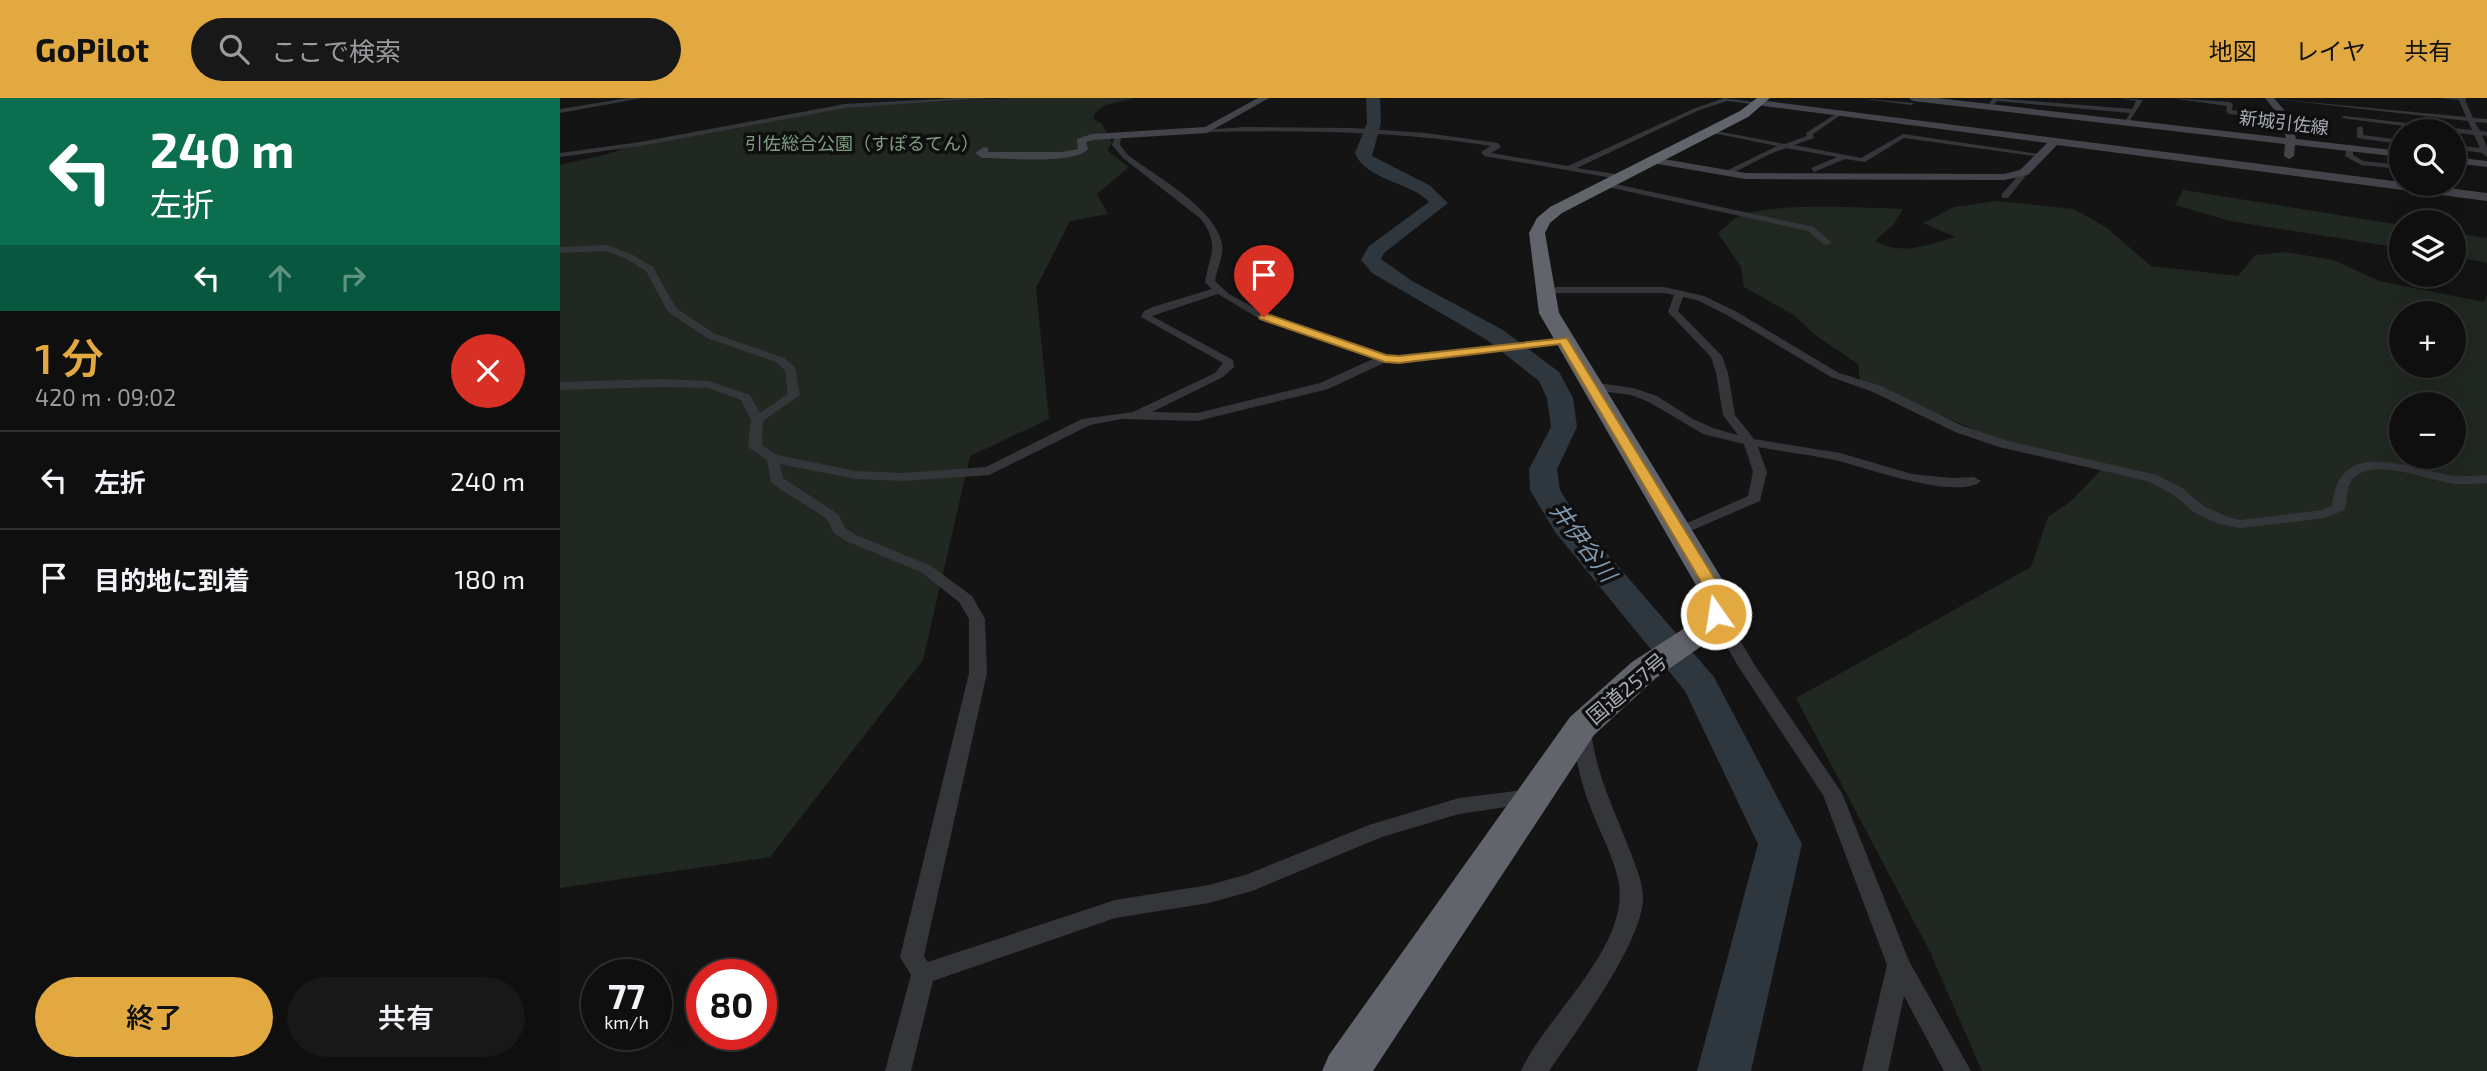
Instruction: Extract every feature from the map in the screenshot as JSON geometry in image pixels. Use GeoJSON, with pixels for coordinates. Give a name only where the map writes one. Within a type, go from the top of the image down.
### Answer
{"type":"FeatureCollection","features":[{"type":"Feature","properties":{"kind":"highway"},"geometry":{"type":"LineString","coordinates":[[1711,621],[1715,592],[1549,313],[1537,233],[1543,221],[1556,210],[1711,132],[1744,114],[1762,100]]}},
{"type":"Feature","properties":{"kind":"highway","name":"国道257号"},"geometry":{"type":"LineString","coordinates":[[1346,1071],[1582,726],[1644,670],[1711,621]]}},
{"type":"Feature","properties":{"kind":"street"},"geometry":{"type":"LineString","coordinates":[[560,111],[639,98]]}},
{"type":"Feature","properties":{"kind":"street"},"geometry":{"type":"LineString","coordinates":[[560,155],[640,144],[845,106],[988,98]]}},
{"type":"Feature","properties":{"kind":"street"},"geometry":{"type":"LineString","coordinates":[[1207,130],[1265,98]]}},
{"type":"Feature","properties":{"kind":"street"},"geometry":{"type":"LineString","coordinates":[[1861,98],[1913,100]]}},
{"type":"Feature","properties":{"kind":"street"},"geometry":{"type":"LineString","coordinates":[[2080,105],[2087,98]]}},
{"type":"Feature","properties":{"kind":"street"},"geometry":{"type":"LineString","coordinates":[[2123,98],[2141,99],[2128,122]]}},
{"type":"Feature","properties":{"kind":"street"},"geometry":{"type":"LineString","coordinates":[[2174,98],[2230,104],[2229,112],[2287,118]]}},
{"type":"Feature","properties":{"kind":"street"},"geometry":{"type":"LineString","coordinates":[[2269,98],[2291,125],[2287,170]]}},
{"type":"Feature","properties":{"kind":"street"},"geometry":{"type":"LineString","coordinates":[[2269,98],[2328,102],[2487,121]]}},
{"type":"Feature","properties":{"kind":"street"},"geometry":{"type":"LineString","coordinates":[[1570,168],[1695,110],[1727,99],[1762,100],[2487,197]]}},
{"type":"Feature","properties":{"kind":"street"},"geometry":{"type":"LineString","coordinates":[[1988,107],[1995,99],[2134,111]]}},
{"type":"Feature","properties":{"kind":"street"},"geometry":{"type":"LineString","coordinates":[[2441,102],[2463,99],[2486,152],[2466,149]]}},
{"type":"Feature","properties":{"kind":"street"},"geometry":{"type":"LineString","coordinates":[[1894,118],[1913,100]]}},
{"type":"Feature","properties":{"kind":"street","name":"新城引佐線"},"geometry":{"type":"LineString","coordinates":[[1913,100],[2389,153]]}},
{"type":"Feature","properties":{"kind":"street"},"geometry":{"type":"LineString","coordinates":[[2328,102],[2344,118],[2360,128],[2389,131]]}},
{"type":"Feature","properties":{"kind":"street"},"geometry":{"type":"LineString","coordinates":[[2441,102],[2476,109]]}},
{"type":"Feature","properties":{"kind":"street"},"geometry":{"type":"LineString","coordinates":[[1727,174],[1767,152],[1812,137],[1808,134],[1842,112]]}},
{"type":"Feature","properties":{"kind":"street"},"geometry":{"type":"LineString","coordinates":[[2344,118],[2482,139]]}},
{"type":"Feature","properties":{"kind":"street"},"geometry":{"type":"LineString","coordinates":[[1927,139],[1945,124]]}},
{"type":"Feature","properties":{"kind":"street"},"geometry":{"type":"LineString","coordinates":[[2360,128],[2359,137],[2389,141]]}},
{"type":"Feature","properties":{"kind":"street"},"geometry":{"type":"LineString","coordinates":[[984,150],[981,151],[982,155],[1068,154],[1081,151],[1083,146],[1080,142],[1087,138],[1207,130],[1362,130],[1447,136],[1498,145],[1484,154],[1570,168],[1811,229],[1827,243]]}},
{"type":"Feature","properties":{"kind":"street"},"geometry":{"type":"LineString","coordinates":[[1711,132],[1862,160],[1895,138],[1903,136],[2042,155]]}},
{"type":"Feature","properties":{"kind":"street"},"geometry":{"type":"LineString","coordinates":[[2482,139],[2487,134]]}},
{"type":"Feature","properties":{"kind":"street"},"geometry":{"type":"LineString","coordinates":[[1118,135],[1116,145],[1123,156],[1165,184],[1211,226],[1218,247],[1210,282],[1218,292],[1241,308],[1385,358],[1399,360],[1563,340]]}},
{"type":"Feature","properties":{"kind":"street"},"geometry":{"type":"LineString","coordinates":[[1653,160],[1727,174],[1769,177],[2019,175],[2056,140]]}},
{"type":"Feature","properties":{"kind":"street"},"geometry":{"type":"LineString","coordinates":[[2350,148],[2349,156],[2377,175],[2379,182]]}},
{"type":"Feature","properties":{"kind":"street"},"geometry":{"type":"LineString","coordinates":[[1814,170],[1844,157]]}},
{"type":"Feature","properties":{"kind":"street"},"geometry":{"type":"LineString","coordinates":[[2466,161],[2487,164]]}},
{"type":"Feature","properties":{"kind":"street"},"geometry":{"type":"LineString","coordinates":[[2361,163],[2389,166]]}},
{"type":"Feature","properties":{"kind":"street"},"geometry":{"type":"LineString","coordinates":[[2005,196],[2021,177],[2019,175]]}},
{"type":"Feature","properties":{"kind":"street"},"geometry":{"type":"LineString","coordinates":[[560,250],[594,247],[630,257],[650,269],[672,310],[711,336],[780,360],[791,369],[794,395],[757,420]]}},
{"type":"Feature","properties":{"kind":"street"},"geometry":{"type":"LineString","coordinates":[[1544,290],[1653,290],[1700,298],[1731,313],[1835,375],[1877,389],[1959,429],[2004,444],[2152,478],[2179,492],[2198,509],[2224,521],[2240,524],[2325,514],[2339,507],[2338,493],[2349,475],[2362,466],[2390,465],[2451,480],[2487,480]]}},
{"type":"Feature","properties":{"kind":"street"},"geometry":{"type":"LineString","coordinates":[[1136,415],[1219,375],[1228,367],[1229,362],[1146,317],[1157,309],[1218,292]]}},
{"type":"Feature","properties":{"kind":"street"},"geometry":{"type":"LineString","coordinates":[[1679,294],[1672,312],[1716,356],[1722,373],[1729,415],[1750,442],[1760,472],[1755,498],[1681,531]]}},
{"type":"Feature","properties":{"kind":"street"},"geometry":{"type":"LineString","coordinates":[[560,386],[661,383],[709,385],[746,398],[757,420],[755,447],[773,458],[856,475],[903,477],[989,471],[1086,422],[1122,415],[1197,416],[1324,386],[1385,358]]}},
{"type":"Feature","properties":{"kind":"street"},"geometry":{"type":"LineString","coordinates":[[1591,386],[1643,395],[1689,422],[1750,442],[1840,457],[1911,478],[1974,481]]}},
{"type":"Feature","properties":{"kind":"street"},"geometry":{"type":"LineString","coordinates":[[773,458],[776,480],[832,517],[839,530],[851,538],[926,569],[966,599],[977,619],[978,673],[912,957],[923,974],[898,1071]]}},
{"type":"Feature","properties":{"kind":"street"},"geometry":{"type":"LineString","coordinates":[[1711,621],[1747,666],[1832,793],[1899,965],[1958,1071]]}},
{"type":"Feature","properties":{"kind":"street"},"geometry":{"type":"LineString","coordinates":[[1534,1071],[1600,974],[1625,924],[1632,900],[1625,867],[1589,777],[1583,753],[1582,726]]}},
{"type":"Feature","properties":{"kind":"street"},"geometry":{"type":"LineString","coordinates":[[923,974],[1115,909],[1209,894],[1252,882],[1376,831],[1459,806],[1534,796]]}},
{"type":"Feature","properties":{"kind":"street"},"geometry":{"type":"LineString","coordinates":[[1875,1071],[1899,965]]}},
{"type":"Feature","properties":{"kind":"green space","name":"引佐総合公園（すぽるてん）"},"geometry":{"type":"Polygon","coordinates":[[[1006,98],[1134,98],[1104,106],[1095,113],[1093,119],[1102,124],[1112,143],[1107,150],[1129,167],[1097,194],[1108,214],[1070,221],[1036,288],[1049,419],[970,456],[923,660],[770,857],[560,888],[560,165],[604,155],[625,147],[847,107],[1006,98]]]}},
{"type":"Feature","properties":{"kind":"green space"},"geometry":{"type":"Polygon","coordinates":[[[2183,190],[2389,223],[2389,246],[2230,221],[2175,205],[2183,190]]]}},
{"type":"Feature","properties":{"kind":"green space"},"geometry":{"type":"Polygon","coordinates":[[[1997,201],[2074,209],[2107,228],[2151,266],[2238,276],[2255,255],[2285,252],[2334,260],[2389,283],[2389,287],[2409,287],[2484,302],[2487,295],[2487,1071],[1982,1071],[1929,950],[1796,698],[2031,567],[2048,517],[2071,501],[2102,469],[2004,442],[1860,381],[1858,364],[1815,335],[1794,315],[1744,287],[1741,267],[1718,233],[1731,221],[1754,212],[1819,207],[1903,209],[1894,224],[1875,241],[1895,248],[1915,248],[1955,237],[1923,223],[1954,207],[1997,201]]]}},
{"type":"Feature","properties":{"kind":"green space"},"geometry":{"type":"Polygon","coordinates":[[[2466,235],[2487,238],[2487,263],[2466,259],[2466,235]]]}},
{"type":"Feature","properties":{"kind":"waterway","name":"井伊谷川"},"geometry":{"type":"LineString","coordinates":[[1373,98],[1374,123],[1363,153],[1365,158],[1383,170],[1423,188],[1439,203],[1376,250],[1371,260],[1379,269],[1405,285],[1495,335],[1550,377],[1560,398],[1564,427],[1543,469],[1545,490],[1566,525],[1701,686],[1780,844],[1724,1071]]}},
{"type":"Feature","properties":{"kind":"route"},"geometry":{"type":"LineString","coordinates":[[1264,317],[1385,358],[1399,360],[1563,340],[1681,531],[1715,592],[1716,614]]}}]}
